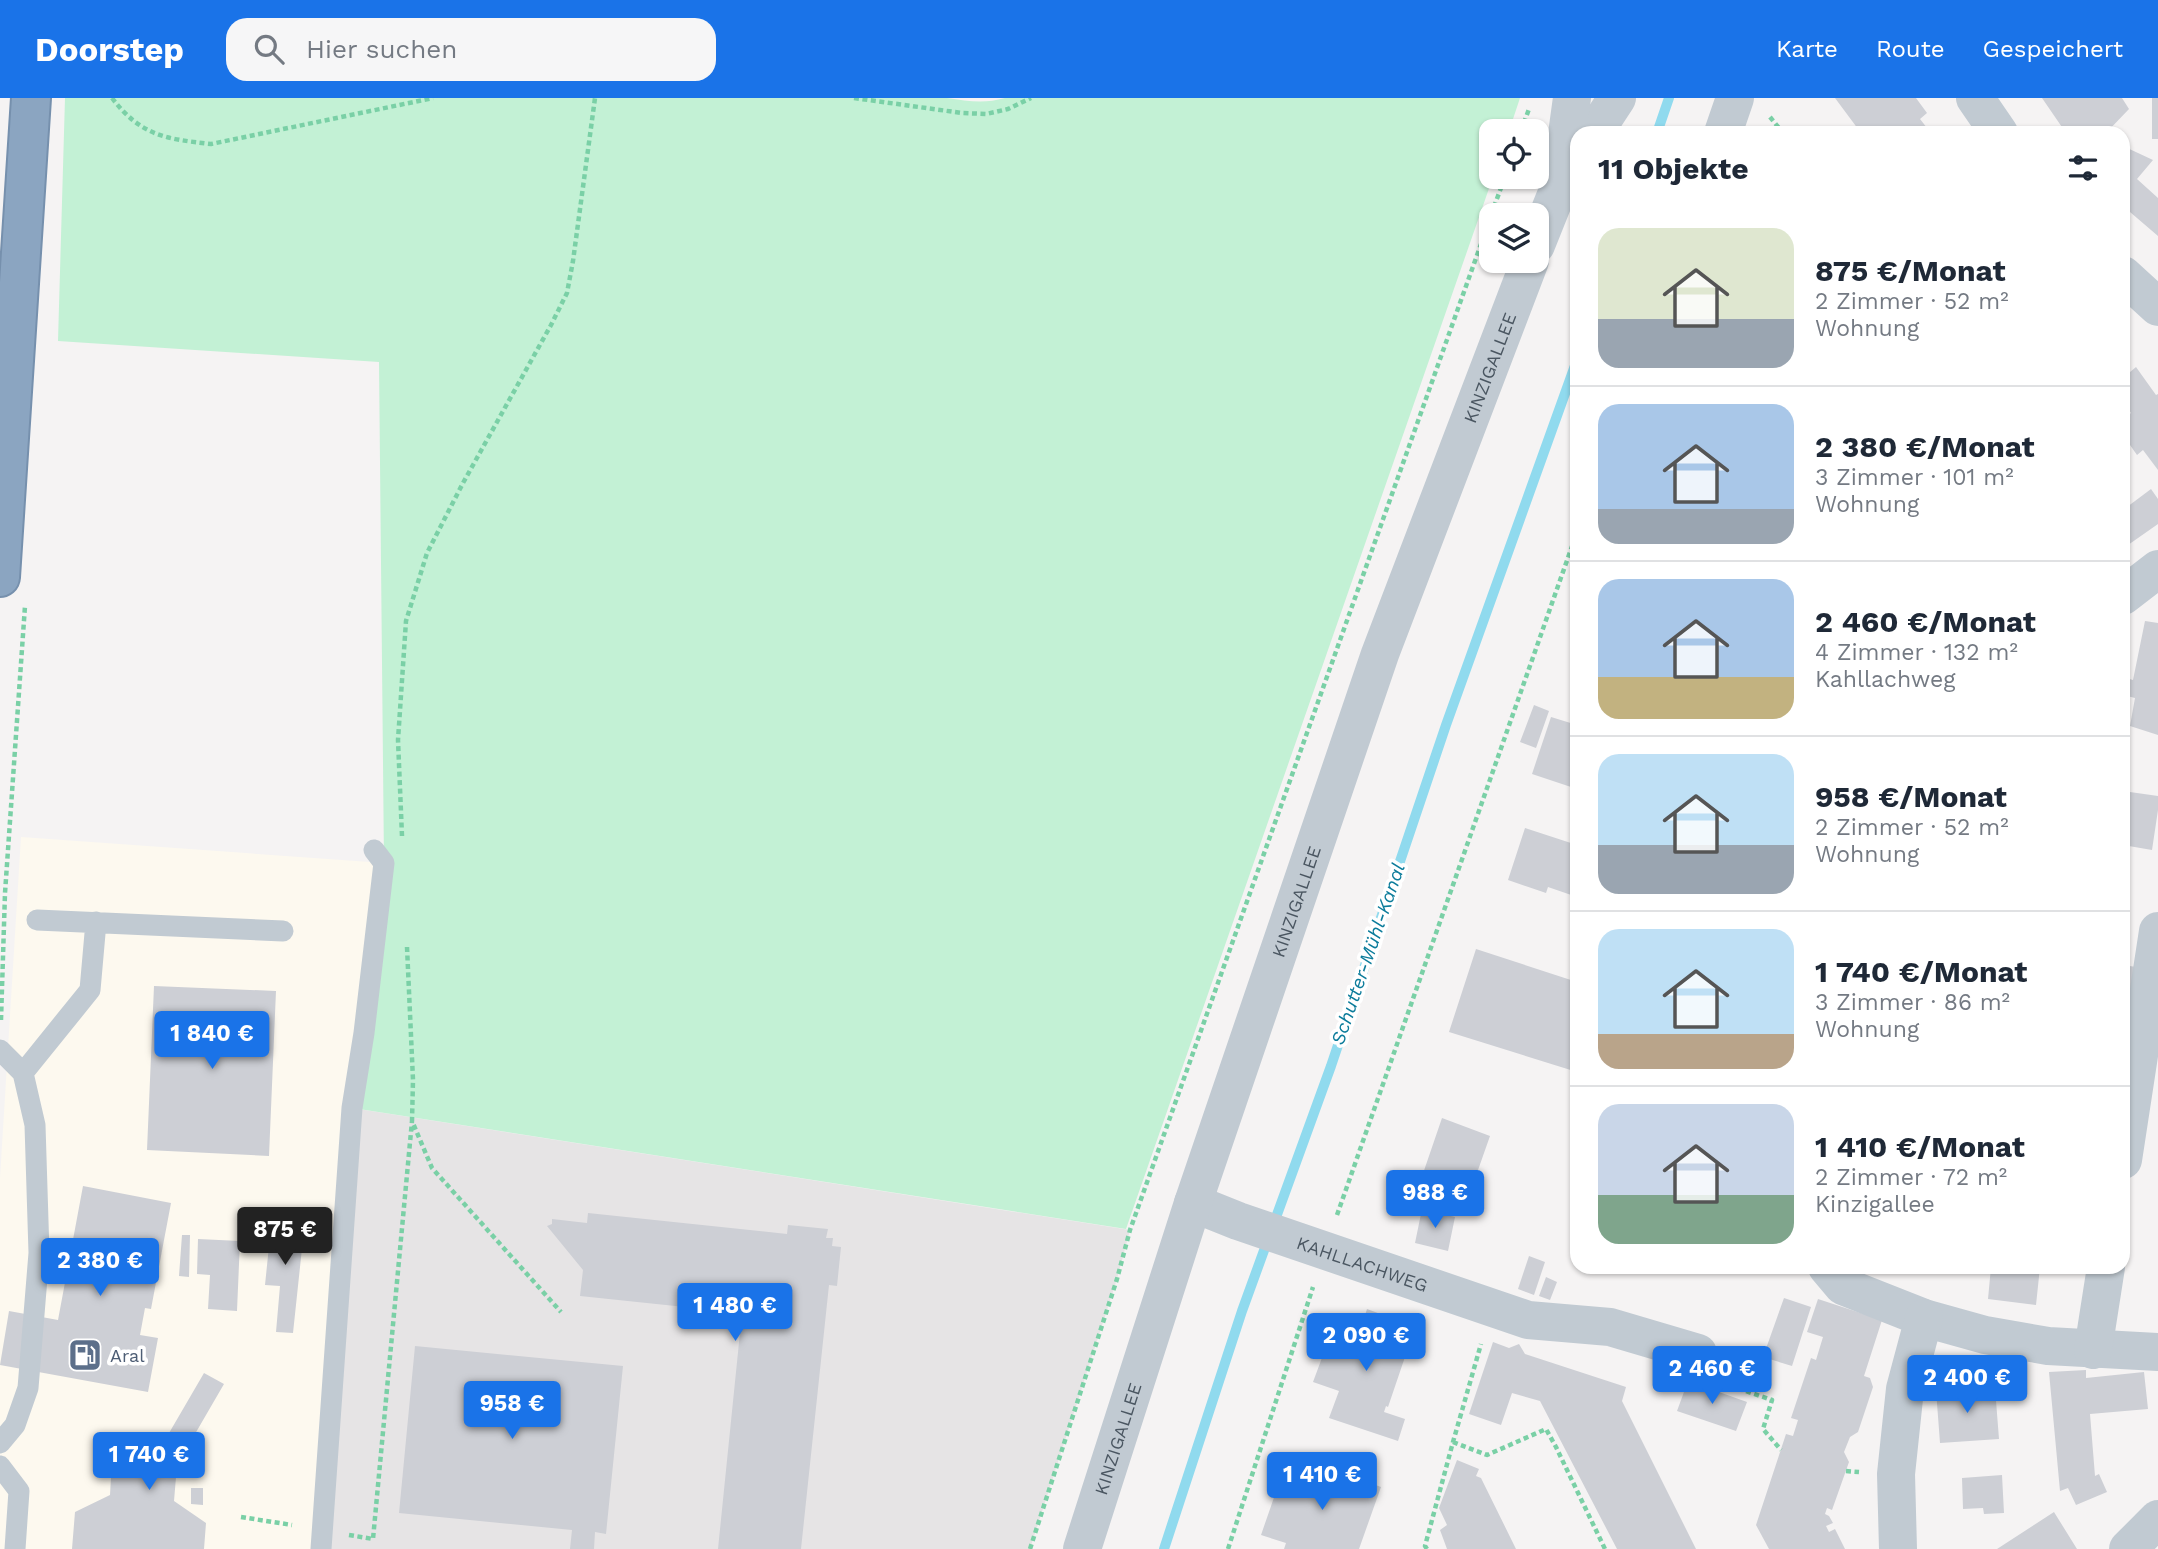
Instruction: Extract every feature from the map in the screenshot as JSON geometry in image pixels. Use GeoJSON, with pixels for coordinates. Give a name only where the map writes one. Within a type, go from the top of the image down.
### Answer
{"type":"FeatureCollection","features":[{"type":"Feature","properties":{"kind":"highway"},"geometry":{"type":"LineString","coordinates":[[0,577],[31,98]]}},
{"type":"Feature","properties":{"kind":"street"},"geometry":{"type":"LineString","coordinates":[[1570,126],[1572,98]]}},
{"type":"Feature","properties":{"kind":"street"},"geometry":{"type":"LineString","coordinates":[[1599,126],[1617,98]]}},
{"type":"Feature","properties":{"kind":"street"},"geometry":{"type":"LineString","coordinates":[[1725,126],[1735,98]]}},
{"type":"Feature","properties":{"kind":"street"},"geometry":{"type":"LineString","coordinates":[[1975,98],[1994,126]]}},
{"type":"Feature","properties":{"kind":"street"},"geometry":{"type":"LineString","coordinates":[[1549,215],[1568,172],[1570,135]]}},
{"type":"Feature","properties":{"kind":"street","name":"KINZIGALLEE"},"geometry":{"type":"LineString","coordinates":[[1082,1549],[1193,1202],[1380,654],[1526,273]]}},
{"type":"Feature","properties":{"kind":"street"},"geometry":{"type":"LineString","coordinates":[[2130,281],[2158,307]]}},
{"type":"Feature","properties":{"kind":"street"},"geometry":{"type":"LineString","coordinates":[[2130,591],[2158,569]]}},
{"type":"Feature","properties":{"kind":"street"},"geometry":{"type":"LineString","coordinates":[[2130,1114],[2158,931]]}},
{"type":"Feature","properties":{"kind":"street","name":"KAHLLACHWEG"},"geometry":{"type":"LineString","coordinates":[[1193,1202],[1238,1221],[1528,1320],[1610,1327],[1698,1353]]}},
{"type":"Feature","properties":{"kind":"street"},"geometry":{"type":"LineString","coordinates":[[1833,1274],[1843,1286],[1924,1318],[1985,1335],[2048,1346],[2158,1352]]}},
{"type":"Feature","properties":{"kind":"street"},"geometry":{"type":"LineString","coordinates":[[2094,1349],[2105,1274]]}},
{"type":"Feature","properties":{"kind":"street"},"geometry":{"type":"LineString","coordinates":[[1898,1549],[1896,1474],[1905,1389],[1924,1318]]}},
{"type":"Feature","properties":{"kind":"street"},"geometry":{"type":"LineString","coordinates":[[2128,1549],[2158,1519]]}},
{"type":"Feature","properties":{"kind":"lane"},"geometry":{"type":"LineString","coordinates":[[322,1540],[352,1108],[364,1033],[384,863],[374,850]]}},
{"type":"Feature","properties":{"kind":"lane"},"geometry":{"type":"LineString","coordinates":[[37,920],[284,931]]}},
{"type":"Feature","properties":{"kind":"lane"},"geometry":{"type":"LineString","coordinates":[[23,1073],[90,990],[96,922]]}},
{"type":"Feature","properties":{"kind":"lane"},"geometry":{"type":"LineString","coordinates":[[0,1050],[23,1073],[35,1125],[39,1252],[28,1388],[15,1425],[0,1443]]}},
{"type":"Feature","properties":{"kind":"lane"},"geometry":{"type":"LineString","coordinates":[[0,1466],[19,1491],[15,1549]]}},
{"type":"Feature","properties":{"kind":"path"},"geometry":{"type":"LineString","coordinates":[[112,98],[132,122],[153,134],[211,144],[433,98]]}},
{"type":"Feature","properties":{"kind":"path"},"geometry":{"type":"LineString","coordinates":[[403,848],[398,740],[406,621],[427,553],[566,293],[596,98]]}},
{"type":"Feature","properties":{"kind":"path"},"geometry":{"type":"LineString","coordinates":[[853,98],[986,114],[1008,109],[1031,98]]}},
{"type":"Feature","properties":{"kind":"path"},"geometry":{"type":"LineString","coordinates":[[1525,119],[1533,98]]}},
{"type":"Feature","properties":{"kind":"path"},"geometry":{"type":"LineString","coordinates":[[1031,1549],[1117,1279],[1130,1230],[1479,249]]}},
{"type":"Feature","properties":{"kind":"path"},"geometry":{"type":"LineString","coordinates":[[1228,1549],[1324,1251],[1570,552]]}},
{"type":"Feature","properties":{"kind":"path"},"geometry":{"type":"LineString","coordinates":[[1,1022],[5,893],[14,774]]}},
{"type":"Feature","properties":{"kind":"path"},"geometry":{"type":"LineString","coordinates":[[241,1517],[322,1540],[373,1539],[412,1121],[413,1080],[407,944]]}},
{"type":"Feature","properties":{"kind":"path"},"geometry":{"type":"LineString","coordinates":[[412,1121],[432,1168],[561,1312]]}},
{"type":"Feature","properties":{"kind":"path"},"geometry":{"type":"LineString","coordinates":[[1427,1549],[1425,1546],[1452,1442],[1492,1308]]}},
{"type":"Feature","properties":{"kind":"path"},"geometry":{"type":"LineString","coordinates":[[1698,1353],[1716,1381],[1772,1400],[1763,1429],[1781,1450]]}},
{"type":"Feature","properties":{"kind":"path"},"geometry":{"type":"LineString","coordinates":[[1452,1442],[1487,1455],[1546,1429],[1605,1549]]}},
{"type":"Feature","properties":{"kind":"shaded area"},"geometry":{"type":"Polygon","coordinates":[[[21,837],[384,863],[317,1549],[0,1549],[0,1178],[21,837]]]}},
{"type":"Feature","properties":{"kind":"shaded area"},"geometry":{"type":"Polygon","coordinates":[[[352,1108],[1130,1230],[1117,1279],[1030,1549],[321,1549],[352,1108]]]}},
{"type":"Feature","properties":{"kind":"green space"},"geometry":{"type":"Polygon","coordinates":[[[65,98],[947,98],[983,101],[1005,98],[1520,98],[1513,119],[1479,119],[1479,189],[1489,189],[1484,203],[1479,203],[1479,217],[1126,1229],[359,1109],[384,863],[379,362],[58,341],[65,98]]]}},
{"type":"Feature","properties":{"kind":"building"},"geometry":{"type":"Polygon","coordinates":[[[1835,98],[1916,98],[1927,113],[1920,119],[1926,126],[1856,126],[1835,98]]]}},
{"type":"Feature","properties":{"kind":"building"},"geometry":{"type":"Polygon","coordinates":[[[2042,98],[2122,98],[2129,109],[2113,126],[2061,126],[2042,98]]]}},
{"type":"Feature","properties":{"kind":"building"},"geometry":{"type":"Polygon","coordinates":[[[2152,98],[2158,98],[2158,139],[2152,139],[2152,98]]]}},
{"type":"Feature","properties":{"kind":"building"},"geometry":{"type":"Polygon","coordinates":[[[2130,149],[2153,160],[2137,179],[2158,198],[2158,236],[2130,212],[2130,149]]]}},
{"type":"Feature","properties":{"kind":"building"},"geometry":{"type":"Polygon","coordinates":[[[2136,367],[2156,395],[2158,394],[2158,470],[2143,450],[2137,455],[2130,445],[2130,372],[2136,367]]]}},
{"type":"Feature","properties":{"kind":"building"},"geometry":{"type":"Polygon","coordinates":[[[2151,489],[2158,499],[2158,524],[2130,544],[2130,505],[2151,489]]]}},
{"type":"Feature","properties":{"kind":"building"},"geometry":{"type":"Polygon","coordinates":[[[2145,621],[2158,623],[2158,735],[2130,726],[2135,698],[2130,697],[2130,679],[2133,680],[2145,621]]]}},
{"type":"Feature","properties":{"kind":"building"},"geometry":{"type":"Polygon","coordinates":[[[1534,705],[1549,711],[1536,748],[1520,742],[1534,705]]]}},
{"type":"Feature","properties":{"kind":"building"},"geometry":{"type":"Polygon","coordinates":[[[1551,717],[1570,723],[1570,787],[1532,774],[1551,717]]]}},
{"type":"Feature","properties":{"kind":"building"},"geometry":{"type":"Polygon","coordinates":[[[2130,792],[2158,796],[2152,850],[2130,846],[2130,792]]]}},
{"type":"Feature","properties":{"kind":"building"},"geometry":{"type":"Polygon","coordinates":[[[1525,828],[1570,843],[1570,895],[1548,887],[1546,893],[1508,880],[1525,828]]]}},
{"type":"Feature","properties":{"kind":"building"},"geometry":{"type":"Polygon","coordinates":[[[1476,949],[1570,980],[1570,1070],[1449,1032],[1476,949]]]}},
{"type":"Feature","properties":{"kind":"building"},"geometry":{"type":"Polygon","coordinates":[[[2130,966],[2136,967],[2130,1002],[2130,966]]]}},
{"type":"Feature","properties":{"kind":"building"},"geometry":{"type":"Polygon","coordinates":[[[154,986],[276,991],[269,1156],[147,1150],[154,986]]]}},
{"type":"Feature","properties":{"kind":"building"},"geometry":{"type":"Polygon","coordinates":[[[1442,1118],[1490,1136],[1465,1207],[1417,1191],[1442,1118]]]}},
{"type":"Feature","properties":{"kind":"building"},"geometry":{"type":"Polygon","coordinates":[[[83,1186],[171,1203],[151,1309],[145,1308],[140,1335],[158,1338],[148,1392],[0,1365],[9,1311],[58,1320],[83,1186]]]}},
{"type":"Feature","properties":{"kind":"building"},"geometry":{"type":"Polygon","coordinates":[[[1422,1209],[1455,1217],[1448,1251],[1415,1243],[1422,1209]]]}},
{"type":"Feature","properties":{"kind":"building"},"geometry":{"type":"Polygon","coordinates":[[[588,1213],[787,1234],[788,1225],[828,1229],[826,1238],[833,1238],[832,1246],[841,1247],[837,1286],[829,1285],[801,1549],[718,1549],[742,1313],[580,1296],[583,1270],[547,1226],[552,1224],[552,1219],[587,1223],[588,1213]]]}},
{"type":"Feature","properties":{"kind":"building"},"geometry":{"type":"Polygon","coordinates":[[[272,1217],[305,1220],[293,1333],[276,1332],[280,1286],[265,1285],[272,1217]]]}},
{"type":"Feature","properties":{"kind":"building"},"geometry":{"type":"Polygon","coordinates":[[[182,1235],[190,1235],[189,1277],[179,1276],[182,1235]]]}},
{"type":"Feature","properties":{"kind":"building"},"geometry":{"type":"Polygon","coordinates":[[[198,1239],[240,1241],[237,1311],[208,1309],[210,1275],[197,1274],[198,1239]]]}},
{"type":"Feature","properties":{"kind":"building"},"geometry":{"type":"Polygon","coordinates":[[[1529,1256],[1545,1262],[1534,1295],[1518,1289],[1529,1256]]]}},
{"type":"Feature","properties":{"kind":"building"},"geometry":{"type":"Polygon","coordinates":[[[1990,1274],[2039,1274],[2036,1305],[1988,1299],[1990,1274]]]}},
{"type":"Feature","properties":{"kind":"building"},"geometry":{"type":"Polygon","coordinates":[[[1546,1277],[1557,1282],[1550,1300],[1539,1296],[1546,1277]]]}},
{"type":"Feature","properties":{"kind":"building"},"geometry":{"type":"Polygon","coordinates":[[[1784,1298],[1811,1307],[1792,1366],[1763,1357],[1784,1298]]]}},
{"type":"Feature","properties":{"kind":"building"},"geometry":{"type":"Polygon","coordinates":[[[1818,1299],[1882,1320],[1864,1376],[1870,1378],[1873,1387],[1858,1432],[1850,1437],[1844,1452],[1849,1462],[1832,1510],[1827,1508],[1825,1514],[1833,1523],[1826,1526],[1829,1532],[1835,1529],[1845,1549],[1769,1549],[1756,1525],[1786,1434],[1793,1436],[1798,1420],[1791,1418],[1811,1358],[1816,1360],[1823,1337],[1807,1332],[1818,1299]]]}},
{"type":"Feature","properties":{"kind":"building"},"geometry":{"type":"Polygon","coordinates":[[[1367,1309],[1413,1326],[1404,1353],[1406,1354],[1384,1412],[1405,1419],[1398,1441],[1329,1418],[1339,1391],[1313,1382],[1333,1328],[1358,1337],[1367,1309]]]}},
{"type":"Feature","properties":{"kind":"building"},"geometry":{"type":"Polygon","coordinates":[[[1493,1342],[1509,1348],[1519,1344],[1525,1354],[1626,1387],[1622,1401],[1696,1549],[1617,1549],[1540,1401],[1512,1393],[1501,1425],[1469,1414],[1493,1342]]]}},
{"type":"Feature","properties":{"kind":"building"},"geometry":{"type":"Polygon","coordinates":[[[415,1346],[623,1366],[606,1534],[595,1532],[594,1549],[570,1549],[572,1530],[399,1513],[415,1346]]]}},
{"type":"Feature","properties":{"kind":"building"},"geometry":{"type":"Polygon","coordinates":[[[2086,1370],[2086,1378],[2144,1372],[2148,1409],[2090,1414],[2095,1476],[2099,1474],[2107,1492],[2076,1505],[2068,1488],[2060,1491],[2049,1372],[2086,1370]]]}},
{"type":"Feature","properties":{"kind":"building"},"geometry":{"type":"Polygon","coordinates":[[[204,1373],[224,1384],[177,1465],[174,1501],[206,1523],[204,1549],[72,1549],[75,1512],[110,1495],[112,1460],[147,1444],[158,1452],[204,1373]]]}},
{"type":"Feature","properties":{"kind":"building"},"geometry":{"type":"Polygon","coordinates":[[[1688,1381],[1747,1402],[1736,1431],[1677,1411],[1688,1381]]]}},
{"type":"Feature","properties":{"kind":"building"},"geometry":{"type":"Polygon","coordinates":[[[1995,1388],[1999,1439],[1940,1443],[1936,1390],[1995,1388]]]}},
{"type":"Feature","properties":{"kind":"building"},"geometry":{"type":"Polygon","coordinates":[[[1457,1460],[1479,1469],[1476,1476],[1481,1478],[1516,1549],[1447,1549],[1440,1530],[1447,1525],[1439,1508],[1457,1460]]]}},
{"type":"Feature","properties":{"kind":"building"},"geometry":{"type":"Polygon","coordinates":[[[1315,1463],[1381,1487],[1359,1549],[1284,1549],[1286,1543],[1261,1535],[1280,1480],[1305,1489],[1315,1463]]]}},
{"type":"Feature","properties":{"kind":"building"},"geometry":{"type":"Polygon","coordinates":[[[2002,1475],[2004,1513],[1984,1514],[1983,1508],[1963,1509],[1962,1478],[2002,1475]]]}},
{"type":"Feature","properties":{"kind":"building"},"geometry":{"type":"Polygon","coordinates":[[[191,1488],[203,1488],[203,1505],[191,1504],[191,1488]]]}},
{"type":"Feature","properties":{"kind":"building"},"geometry":{"type":"Polygon","coordinates":[[[2054,1512],[2077,1549],[1997,1549],[2054,1512]]]}},
{"type":"Feature","properties":{"kind":"waterway","name":"Schutter-Mühl-Kanal"},"geometry":{"type":"LineString","coordinates":[[1659,126],[1669,98]]}},
{"type":"Feature","properties":{"kind":"waterway","name":"Schutter-Mühl-Kanal"},"geometry":{"type":"LineString","coordinates":[[1164,1549],[1242,1311],[1331,1066],[1446,725],[1570,380]]}},
{"type":"Feature","properties":{"kind":"place","name":"Aral"},"geometry":{"type":"Point","coordinates":[85,1355]}}]}
